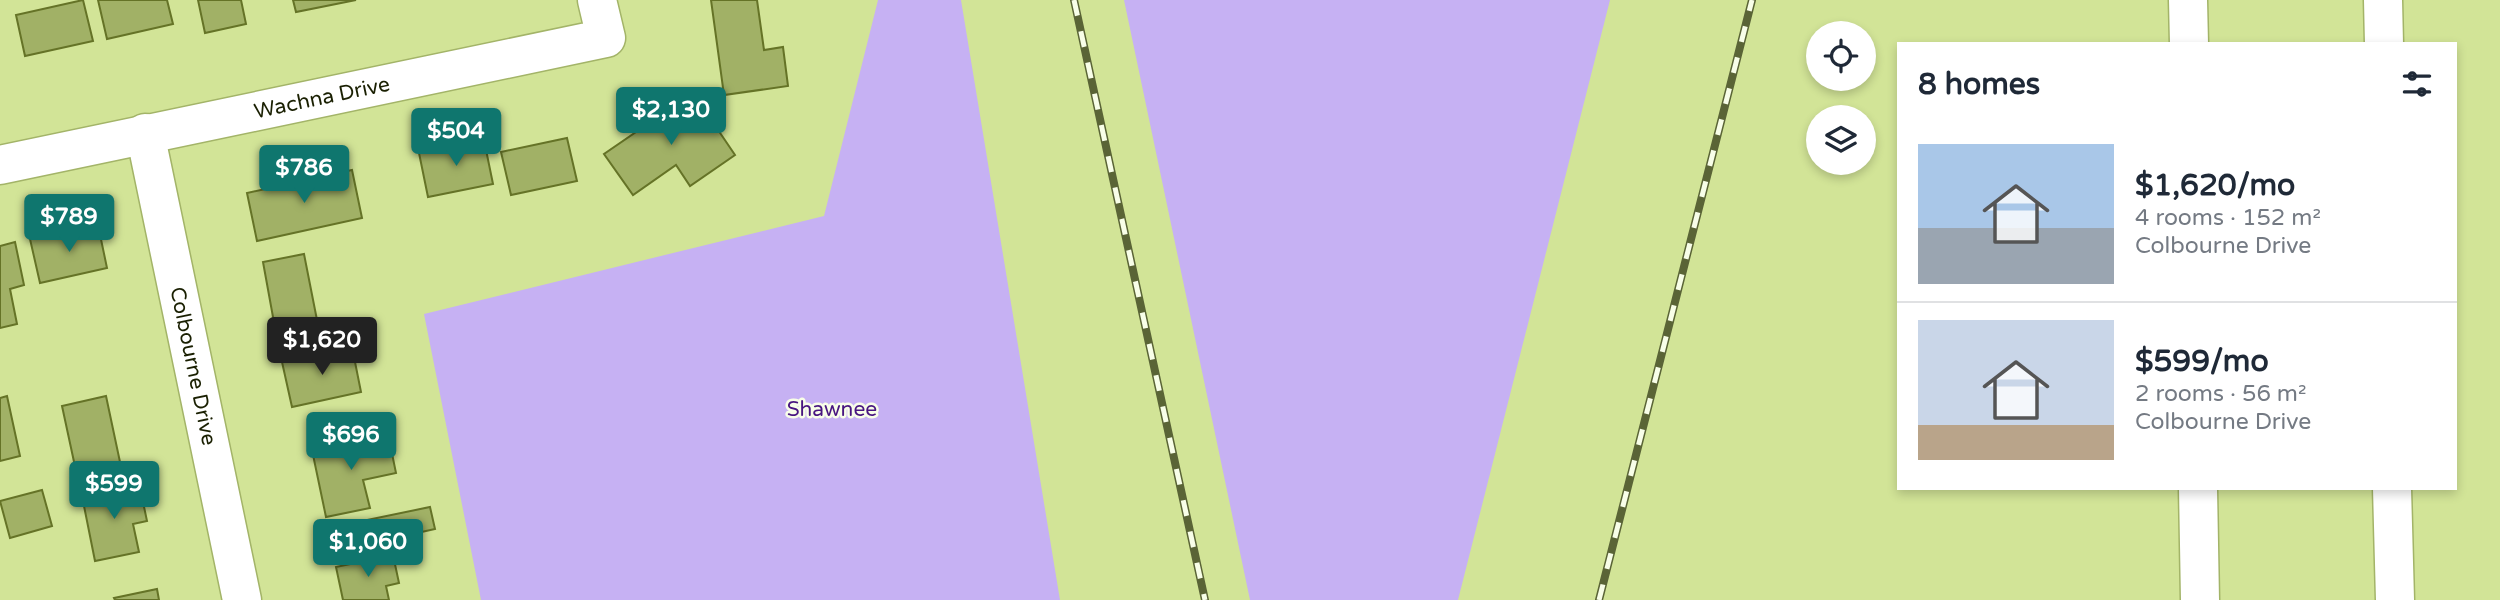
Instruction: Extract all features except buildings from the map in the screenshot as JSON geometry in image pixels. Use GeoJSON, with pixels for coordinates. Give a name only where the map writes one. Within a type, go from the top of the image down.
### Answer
{"type":"FeatureCollection","features":[{"type":"Feature","properties":{"kind":"main road","name":"Wachna Drive"},"geometry":{"type":"LineString","coordinates":[[0,165],[606,38],[597,0]]}},
{"type":"Feature","properties":{"kind":"main road"},"geometry":{"type":"LineString","coordinates":[[2188,0],[2189,42]]}},
{"type":"Feature","properties":{"kind":"main road"},"geometry":{"type":"LineString","coordinates":[[2383,0],[2384,42]]}},
{"type":"Feature","properties":{"kind":"main road","name":"Colbourne Drive"},"geometry":{"type":"LineString","coordinates":[[145,133],[242,600]]}},
{"type":"Feature","properties":{"kind":"main road"},"geometry":{"type":"LineString","coordinates":[[2198,490],[2200,600]]}},
{"type":"Feature","properties":{"kind":"main road"},"geometry":{"type":"LineString","coordinates":[[2392,490],[2395,600]]}},
{"type":"Feature","properties":{"kind":"green space","name":"Shawnee"},"geometry":{"type":"Polygon","coordinates":[[[878,0],[961,0],[1060,600],[481,600],[424,314],[824,216],[878,0]]]}},
{"type":"Feature","properties":{"kind":"green space"},"geometry":{"type":"Polygon","coordinates":[[[1124,0],[1610,0],[1458,600],[1250,600],[1124,0]]]}},
{"type":"Feature","properties":{"kind":"railway"},"geometry":{"type":"LineString","coordinates":[[1074,0],[1205,600]]}},
{"type":"Feature","properties":{"kind":"railway"},"geometry":{"type":"LineString","coordinates":[[1599,600],[1752,0]]}}]}
